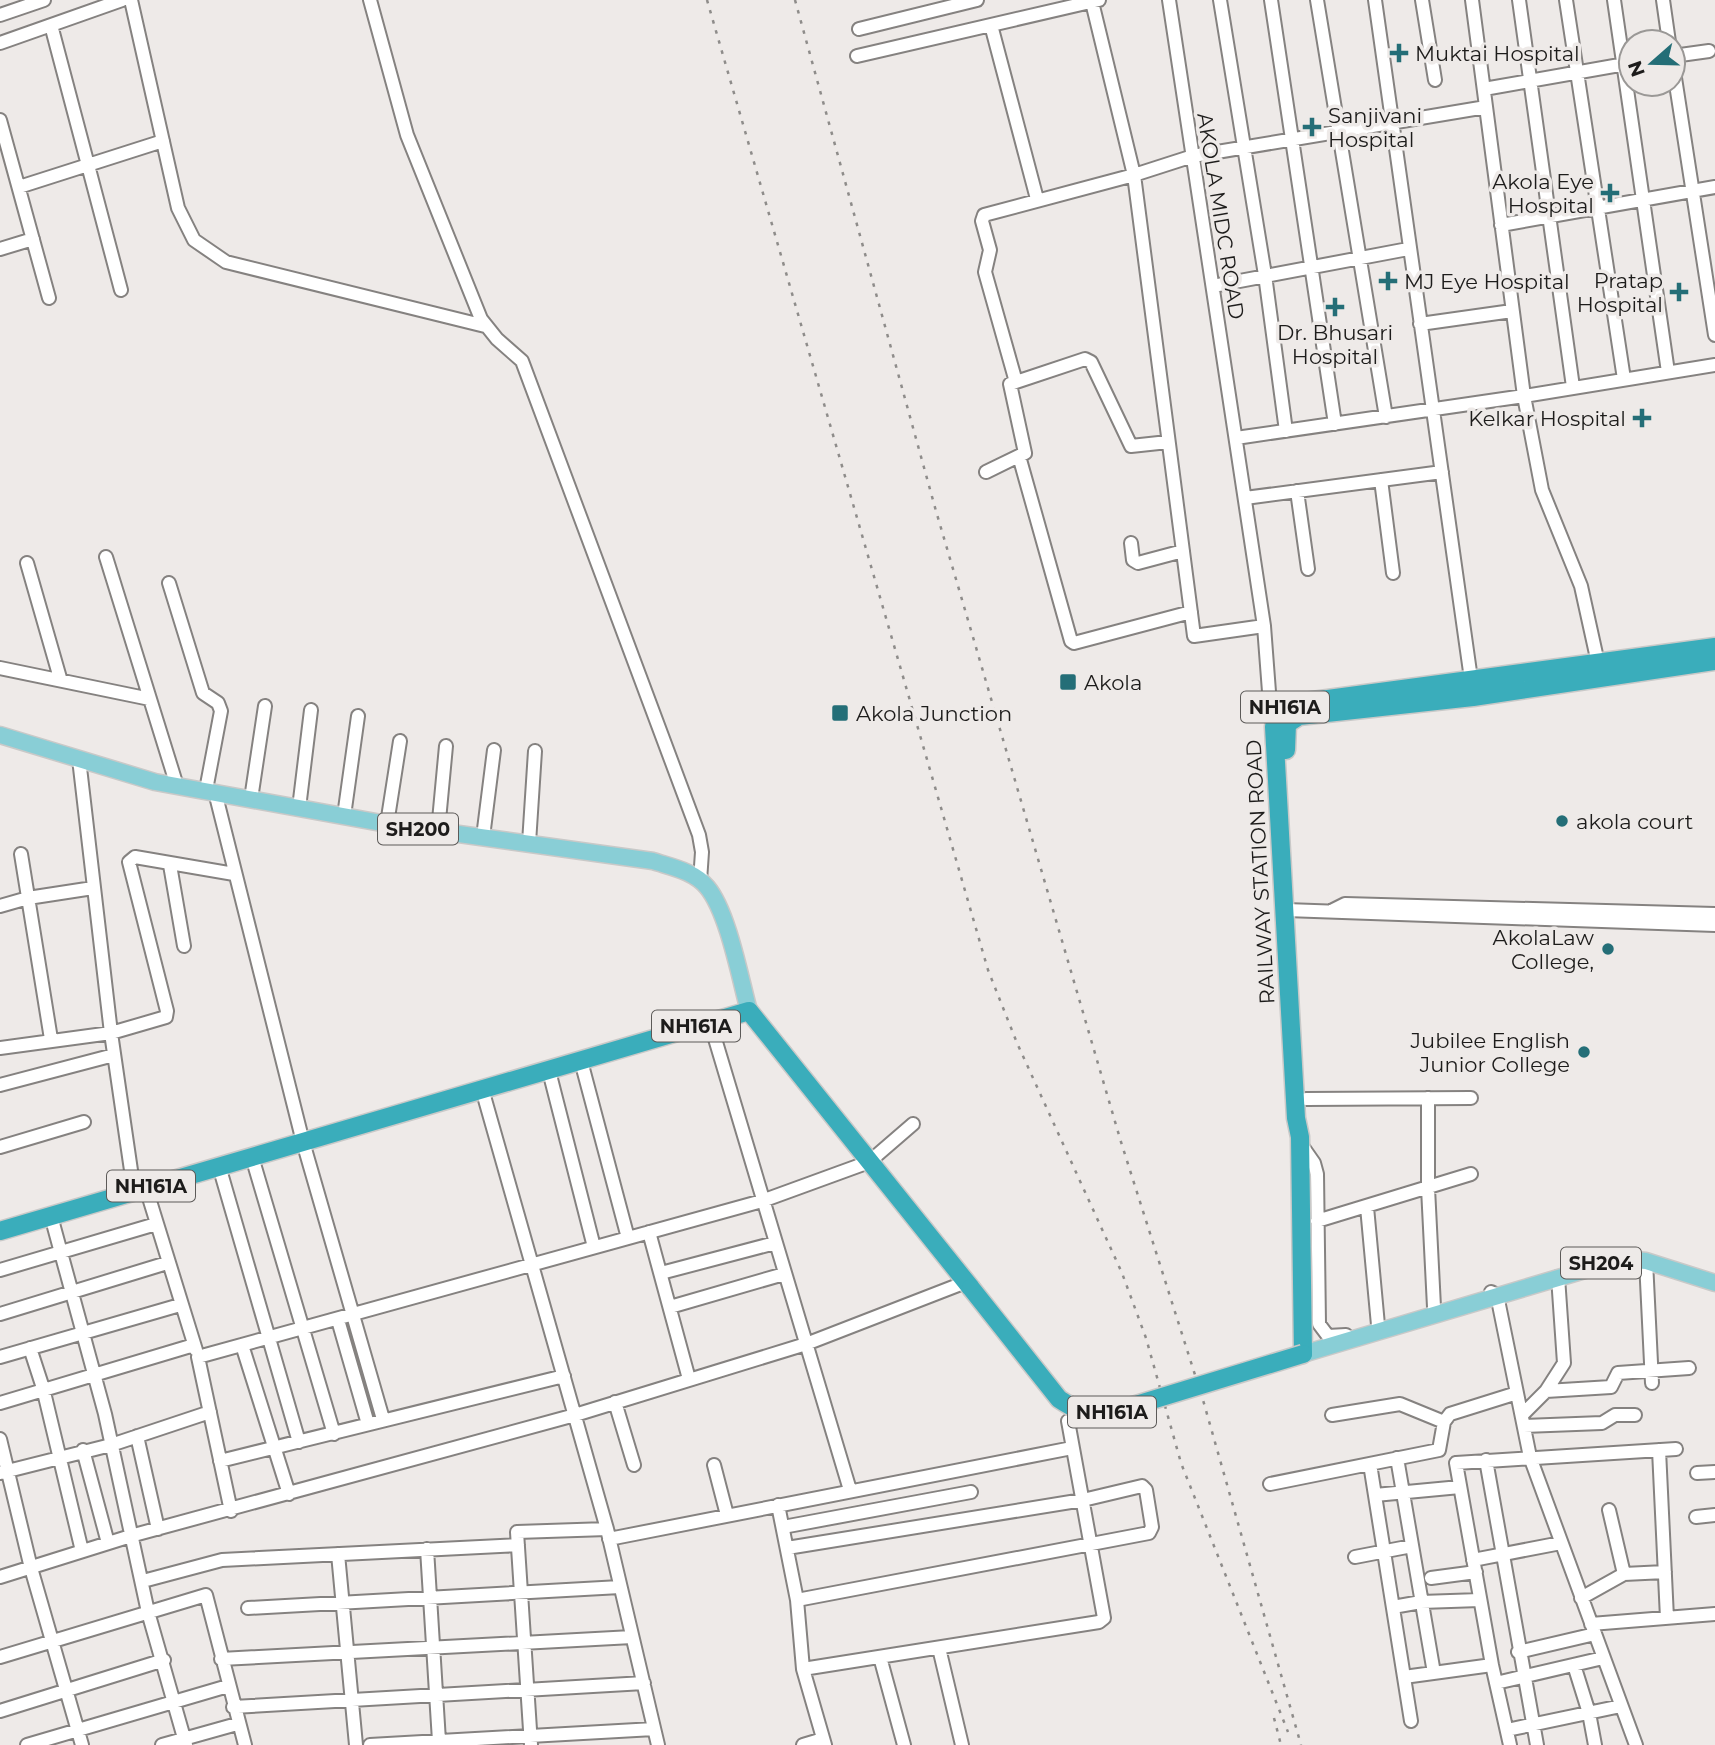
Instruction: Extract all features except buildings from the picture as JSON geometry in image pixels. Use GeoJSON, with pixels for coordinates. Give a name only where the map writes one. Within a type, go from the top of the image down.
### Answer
{"type":"FeatureCollection","features":[{"type":"Feature","properties":{"kind":"highway","name":"RAILWAY STATION ROAD"},"geometry":{"type":"LineString","coordinates":[[1472,688],[1598,663],[1715,647]]}},
{"type":"Feature","properties":{"kind":"highway","name":"RAILWAY STATION ROAD"},"geometry":{"type":"LineString","coordinates":[[1300,1140],[1307,1118],[1291,910],[1281,721],[1283,708],[1298,703],[1472,688],[1715,661]]}},
{"type":"Feature","properties":{"kind":"highway","name":"RAILWAY STATION ROAD"},"geometry":{"type":"LineString","coordinates":[[1291,910],[1296,1118],[1301,1166],[1303,1354]]}},
{"type":"Feature","properties":{"kind":"highway","name":"NH161A"},"geometry":{"type":"LineString","coordinates":[[0,1231],[749,1011],[1059,1399],[1089,1414],[1103,1415],[1303,1354]]}},
{"type":"Feature","properties":{"kind":"main road","name":"SH200"},"geometry":{"type":"LineString","coordinates":[[0,735],[177,786],[387,824],[653,861],[690,874],[700,881]]}},
{"type":"Feature","properties":{"kind":"main road"},"geometry":{"type":"LineString","coordinates":[[700,881],[707,887],[726,927],[749,1011]]}},
{"type":"Feature","properties":{"kind":"main road","name":"SH204"},"geometry":{"type":"LineString","coordinates":[[1303,1354],[1622,1259],[1646,1261],[1715,1283]]}},
{"type":"Feature","properties":{"kind":"street"},"geometry":{"type":"LineString","coordinates":[[0,15],[44,0]]}},
{"type":"Feature","properties":{"kind":"street"},"geometry":{"type":"LineString","coordinates":[[0,43],[122,0]]}},
{"type":"Feature","properties":{"kind":"street"},"geometry":{"type":"LineString","coordinates":[[131,0],[185,226],[208,252],[226,262],[485,326]]}},
{"type":"Feature","properties":{"kind":"street"},"geometry":{"type":"LineString","coordinates":[[370,0],[409,141],[485,326],[522,361],[699,835],[702,852],[700,881]]}},
{"type":"Feature","properties":{"kind":"street"},"geometry":{"type":"LineString","coordinates":[[859,29],[977,0]]}},
{"type":"Feature","properties":{"kind":"street","name":"AKOLA MIDC ROAD"},"geometry":{"type":"LineString","coordinates":[[1169,0],[1264,626],[1271,718],[1281,721]]}},
{"type":"Feature","properties":{"kind":"street"},"geometry":{"type":"LineString","coordinates":[[1220,0],[1265,275],[1286,431]]}},
{"type":"Feature","properties":{"kind":"street"},"geometry":{"type":"LineString","coordinates":[[1272,0],[1335,424]]}},
{"type":"Feature","properties":{"kind":"street"},"geometry":{"type":"LineString","coordinates":[[1317,0],[1357,258],[1386,416]]}},
{"type":"Feature","properties":{"kind":"street"},"geometry":{"type":"LineString","coordinates":[[1375,0],[1472,688]]}},
{"type":"Feature","properties":{"kind":"street"},"geometry":{"type":"LineString","coordinates":[[1422,0],[1435,80]]}},
{"type":"Feature","properties":{"kind":"street"},"geometry":{"type":"LineString","coordinates":[[1472,0],[1524,397],[1542,490],[1581,586],[1598,663]]}},
{"type":"Feature","properties":{"kind":"street"},"geometry":{"type":"LineString","coordinates":[[1519,0],[1573,387]]}},
{"type":"Feature","properties":{"kind":"street"},"geometry":{"type":"LineString","coordinates":[[1566,0],[1624,379]]}},
{"type":"Feature","properties":{"kind":"street"},"geometry":{"type":"LineString","coordinates":[[1614,0],[1620,28]]}},
{"type":"Feature","properties":{"kind":"street"},"geometry":{"type":"LineString","coordinates":[[1663,0],[1668,28]]}},
{"type":"Feature","properties":{"kind":"street"},"geometry":{"type":"LineString","coordinates":[[857,56],[1096,1],[1134,174],[1194,636],[1264,626]]}},
{"type":"Feature","properties":{"kind":"street"},"geometry":{"type":"LineString","coordinates":[[51,25],[121,290]]}},
{"type":"Feature","properties":{"kind":"street"},"geometry":{"type":"LineString","coordinates":[[991,25],[1037,199]]}},
{"type":"Feature","properties":{"kind":"street"},"geometry":{"type":"LineString","coordinates":[[1687,54],[1709,51]]}},
{"type":"Feature","properties":{"kind":"street"},"geometry":{"type":"LineString","coordinates":[[1484,89],[1617,66]]}},
{"type":"Feature","properties":{"kind":"street"},"geometry":{"type":"LineString","coordinates":[[1631,98],[1668,372]]}},
{"type":"Feature","properties":{"kind":"street"},"geometry":{"type":"LineString","coordinates":[[1678,98],[1715,335]]}},
{"type":"Feature","properties":{"kind":"street"},"geometry":{"type":"LineString","coordinates":[[1016,382],[985,272],[990,250],[982,218],[988,212],[1193,156],[1486,107]]}},
{"type":"Feature","properties":{"kind":"street"},"geometry":{"type":"LineString","coordinates":[[0,120],[4,148],[19,187],[49,298]]}},
{"type":"Feature","properties":{"kind":"street"},"geometry":{"type":"LineString","coordinates":[[19,187],[163,141]]}},
{"type":"Feature","properties":{"kind":"street"},"geometry":{"type":"LineString","coordinates":[[1501,225],[1715,187]]}},
{"type":"Feature","properties":{"kind":"street"},"geometry":{"type":"LineString","coordinates":[[0,249],[33,239]]}},
{"type":"Feature","properties":{"kind":"street"},"geometry":{"type":"LineString","coordinates":[[1213,286],[1408,249]]}},
{"type":"Feature","properties":{"kind":"street"},"geometry":{"type":"LineString","coordinates":[[1420,324],[1512,311]]}},
{"type":"Feature","properties":{"kind":"street"},"geometry":{"type":"LineString","coordinates":[[986,472],[1026,451],[1009,387],[1016,382],[1087,359],[1131,446],[1168,442]]}},
{"type":"Feature","properties":{"kind":"street"},"geometry":{"type":"LineString","coordinates":[[1236,438],[1524,397],[1715,365]]}},
{"type":"Feature","properties":{"kind":"street"},"geometry":{"type":"LineString","coordinates":[[1019,456],[1071,641],[1191,612]]}},
{"type":"Feature","properties":{"kind":"street"},"geometry":{"type":"LineString","coordinates":[[1245,498],[1442,472]]}},
{"type":"Feature","properties":{"kind":"street"},"geometry":{"type":"LineString","coordinates":[[1381,480],[1393,573]]}},
{"type":"Feature","properties":{"kind":"street"},"geometry":{"type":"LineString","coordinates":[[1297,491],[1308,569]]}},
{"type":"Feature","properties":{"kind":"street"},"geometry":{"type":"LineString","coordinates":[[1131,543],[1133,560],[1138,563],[1183,551]]}},
{"type":"Feature","properties":{"kind":"street"},"geometry":{"type":"LineString","coordinates":[[106,557],[177,786]]}},
{"type":"Feature","properties":{"kind":"street"},"geometry":{"type":"LineString","coordinates":[[27,563],[60,678]]}},
{"type":"Feature","properties":{"kind":"street"},"geometry":{"type":"LineString","coordinates":[[169,583],[203,694],[218,704],[221,711],[211,791],[303,1142],[383,1419]]}},
{"type":"Feature","properties":{"kind":"street"},"geometry":{"type":"LineString","coordinates":[[0,668],[60,678],[150,699]]}},
{"type":"Feature","properties":{"kind":"street"},"geometry":{"type":"LineString","coordinates":[[251,799],[265,706]]}},
{"type":"Feature","properties":{"kind":"street"},"geometry":{"type":"LineString","coordinates":[[299,807],[311,710]]}},
{"type":"Feature","properties":{"kind":"street"},"geometry":{"type":"LineString","coordinates":[[344,816],[358,716]]}},
{"type":"Feature","properties":{"kind":"street"},"geometry":{"type":"LineString","coordinates":[[387,824],[400,741]]}},
{"type":"Feature","properties":{"kind":"street"},"geometry":{"type":"LineString","coordinates":[[438,831],[446,746]]}},
{"type":"Feature","properties":{"kind":"street"},"geometry":{"type":"LineString","coordinates":[[483,837],[494,750]]}},
{"type":"Feature","properties":{"kind":"street"},"geometry":{"type":"LineString","coordinates":[[529,843],[535,751]]}},
{"type":"Feature","properties":{"kind":"street"},"geometry":{"type":"LineString","coordinates":[[79,759],[114,1055],[140,1190],[156,1224],[196,1351],[231,1511]]}},
{"type":"Feature","properties":{"kind":"street"},"geometry":{"type":"LineString","coordinates":[[21,854],[51,1039]]}},
{"type":"Feature","properties":{"kind":"street"},"geometry":{"type":"LineString","coordinates":[[1,1045],[111,1033],[163,1019],[167,1015],[128,866],[135,858],[234,874]]}},
{"type":"Feature","properties":{"kind":"street"},"geometry":{"type":"LineString","coordinates":[[170,865],[184,946]]}},
{"type":"Feature","properties":{"kind":"street"},"geometry":{"type":"LineString","coordinates":[[0,906],[28,898],[93,888]]}},
{"type":"Feature","properties":{"kind":"street"},"geometry":{"type":"LineString","coordinates":[[1291,910],[1333,909],[1346,914],[1715,914]]}},
{"type":"Feature","properties":{"kind":"street"},"geometry":{"type":"LineString","coordinates":[[1477,913],[1715,925]]}},
{"type":"Feature","properties":{"kind":"street"},"geometry":{"type":"LineString","coordinates":[[710,1023],[850,1490]]}},
{"type":"Feature","properties":{"kind":"street"},"geometry":{"type":"LineString","coordinates":[[0,1085],[114,1055]]}},
{"type":"Feature","properties":{"kind":"street"},"geometry":{"type":"LineString","coordinates":[[581,1061],[628,1238]]}},
{"type":"Feature","properties":{"kind":"street"},"geometry":{"type":"LineString","coordinates":[[549,1071],[594,1247]]}},
{"type":"Feature","properties":{"kind":"street"},"geometry":{"type":"LineString","coordinates":[[482,1089],[534,1263],[608,1534],[658,1745]]}},
{"type":"Feature","properties":{"kind":"street"},"geometry":{"type":"LineString","coordinates":[[1428,1098],[1428,1188],[1434,1307]]}},
{"type":"Feature","properties":{"kind":"street"},"geometry":{"type":"LineString","coordinates":[[1306,1099],[1471,1098]]}},
{"type":"Feature","properties":{"kind":"street"},"geometry":{"type":"LineString","coordinates":[[0,1147],[84,1122]]}},
{"type":"Feature","properties":{"kind":"street"},"geometry":{"type":"LineString","coordinates":[[0,1403],[43,1388],[94,1375],[196,1351],[242,1345],[338,1320],[762,1201],[869,1162],[913,1124]]}},
{"type":"Feature","properties":{"kind":"street"},"geometry":{"type":"LineString","coordinates":[[1300,1140],[1316,1169],[1321,1329],[1333,1338],[1490,1292],[1493,1297],[1530,1457],[1636,1745]]}},
{"type":"Feature","properties":{"kind":"street"},"geometry":{"type":"LineString","coordinates":[[252,1157],[334,1434]]}},
{"type":"Feature","properties":{"kind":"street"},"geometry":{"type":"LineString","coordinates":[[219,1166],[299,1442]]}},
{"type":"Feature","properties":{"kind":"street"},"geometry":{"type":"LineString","coordinates":[[1317,1221],[1471,1174]]}},
{"type":"Feature","properties":{"kind":"street"},"geometry":{"type":"LineString","coordinates":[[1367,1207],[1378,1325]]}},
{"type":"Feature","properties":{"kind":"street"},"geometry":{"type":"LineString","coordinates":[[51,1216],[134,1535],[148,1612],[164,1660],[185,1742]]}},
{"type":"Feature","properties":{"kind":"street"},"geometry":{"type":"LineString","coordinates":[[0,1270],[156,1224]]}},
{"type":"Feature","properties":{"kind":"street"},"geometry":{"type":"LineString","coordinates":[[649,1232],[689,1379]]}},
{"type":"Feature","properties":{"kind":"street"},"geometry":{"type":"LineString","coordinates":[[661,1273],[775,1243]]}},
{"type":"Feature","properties":{"kind":"street"},"geometry":{"type":"LineString","coordinates":[[1646,1261],[1652,1377]]}},
{"type":"Feature","properties":{"kind":"street"},"geometry":{"type":"LineString","coordinates":[[0,1314],[167,1264]]}},
{"type":"Feature","properties":{"kind":"street"},"geometry":{"type":"LineString","coordinates":[[670,1307],[784,1274]]}},
{"type":"Feature","properties":{"kind":"street"},"geometry":{"type":"LineString","coordinates":[[1523,1420],[1560,1371],[1564,1357],[1558,1277]]}},
{"type":"Feature","properties":{"kind":"street"},"geometry":{"type":"LineString","coordinates":[[0,1577],[134,1535],[231,1511],[575,1415],[806,1344],[968,1285]]}},
{"type":"Feature","properties":{"kind":"street"},"geometry":{"type":"LineString","coordinates":[[0,1357],[180,1305]]}},
{"type":"Feature","properties":{"kind":"street"},"geometry":{"type":"LineString","coordinates":[[338,1320],[368,1424]]}},
{"type":"Feature","properties":{"kind":"street"},"geometry":{"type":"LineString","coordinates":[[242,1345],[289,1493]]}},
{"type":"Feature","properties":{"kind":"street"},"geometry":{"type":"LineString","coordinates":[[30,1348],[43,1388],[82,1551]]}},
{"type":"Feature","properties":{"kind":"street"},"geometry":{"type":"LineString","coordinates":[[1546,1391],[1611,1387],[1618,1373],[1652,1377],[1689,1368]]}},
{"type":"Feature","properties":{"kind":"street"},"geometry":{"type":"LineString","coordinates":[[220,1461],[564,1376]]}},
{"type":"Feature","properties":{"kind":"street"},"geometry":{"type":"LineString","coordinates":[[1441,1448],[1444,1422],[1450,1414],[1517,1392]]}},
{"type":"Feature","properties":{"kind":"street"},"geometry":{"type":"LineString","coordinates":[[615,1402],[634,1465]]}},
{"type":"Feature","properties":{"kind":"street"},"geometry":{"type":"LineString","coordinates":[[1332,1415],[1400,1404],[1444,1422]]}},
{"type":"Feature","properties":{"kind":"street"},"geometry":{"type":"LineString","coordinates":[[5,1472],[111,1445],[210,1412]]}},
{"type":"Feature","properties":{"kind":"street"},"geometry":{"type":"LineString","coordinates":[[1523,1420],[1602,1423],[1615,1415],[1635,1415]]}},
{"type":"Feature","properties":{"kind":"street"},"geometry":{"type":"LineString","coordinates":[[803,1670],[1102,1620],[1105,1613],[1068,1421]]}},
{"type":"Feature","properties":{"kind":"street"},"geometry":{"type":"LineString","coordinates":[[137,1436],[158,1529]]}},
{"type":"Feature","properties":{"kind":"street"},"geometry":{"type":"LineString","coordinates":[[0,1439],[5,1472],[82,1745]]}},
{"type":"Feature","properties":{"kind":"street"},"geometry":{"type":"LineString","coordinates":[[531,1741],[517,1532],[608,1534],[726,1515],[1072,1448]]}},
{"type":"Feature","properties":{"kind":"street"},"geometry":{"type":"LineString","coordinates":[[1270,1484],[1441,1448]]}},
{"type":"Feature","properties":{"kind":"street"},"geometry":{"type":"LineString","coordinates":[[1441,1448],[1456,1463],[1492,1665],[1510,1745]]}},
{"type":"Feature","properties":{"kind":"street"},"geometry":{"type":"LineString","coordinates":[[1456,1463],[1676,1449]]}},
{"type":"Feature","properties":{"kind":"street"},"geometry":{"type":"LineString","coordinates":[[83,1450],[107,1543]]}},
{"type":"Feature","properties":{"kind":"street"},"geometry":{"type":"LineString","coordinates":[[1659,1450],[1667,1618]]}},
{"type":"Feature","properties":{"kind":"street"},"geometry":{"type":"LineString","coordinates":[[1397,1458],[1434,1673]]}},
{"type":"Feature","properties":{"kind":"street"},"geometry":{"type":"LineString","coordinates":[[1486,1460],[1518,1652],[1537,1745]]}},
{"type":"Feature","properties":{"kind":"street"},"geometry":{"type":"LineString","coordinates":[[1370,1464],[1411,1721]]}},
{"type":"Feature","properties":{"kind":"street"},"geometry":{"type":"LineString","coordinates":[[714,1465],[726,1515]]}},
{"type":"Feature","properties":{"kind":"street"},"geometry":{"type":"LineString","coordinates":[[1697,1473],[1715,1472]]}},
{"type":"Feature","properties":{"kind":"street"},"geometry":{"type":"LineString","coordinates":[[787,1548],[1083,1500],[1142,1486],[1146,1490],[1151,1531],[1092,1545],[797,1601]]}},
{"type":"Feature","properties":{"kind":"street"},"geometry":{"type":"LineString","coordinates":[[1375,1495],[1460,1487]]}},
{"type":"Feature","properties":{"kind":"street"},"geometry":{"type":"LineString","coordinates":[[783,1527],[971,1492]]}},
{"type":"Feature","properties":{"kind":"street"},"geometry":{"type":"LineString","coordinates":[[778,1504],[797,1601],[803,1670],[824,1742],[803,1745]]}},
{"type":"Feature","properties":{"kind":"street"},"geometry":{"type":"LineString","coordinates":[[1609,1510],[1624,1574]]}},
{"type":"Feature","properties":{"kind":"street"},"geometry":{"type":"LineString","coordinates":[[1696,1517],[1715,1515]]}},
{"type":"Feature","properties":{"kind":"street"},"geometry":{"type":"LineString","coordinates":[[1431,1578],[1474,1566],[1503,1554],[1561,1543]]}},
{"type":"Feature","properties":{"kind":"street"},"geometry":{"type":"LineString","coordinates":[[142,1581],[213,1561],[518,1545]]}},
{"type":"Feature","properties":{"kind":"street"},"geometry":{"type":"LineString","coordinates":[[1355,1557],[1412,1546]]}},
{"type":"Feature","properties":{"kind":"street"},"geometry":{"type":"LineString","coordinates":[[427,1549],[428,1599],[439,1741]]}},
{"type":"Feature","properties":{"kind":"street"},"geometry":{"type":"LineString","coordinates":[[338,1554],[356,1745]]}},
{"type":"Feature","properties":{"kind":"street"},"geometry":{"type":"LineString","coordinates":[[1581,1598],[1624,1574],[1665,1572]]}},
{"type":"Feature","properties":{"kind":"street"},"geometry":{"type":"LineString","coordinates":[[248,1608],[521,1595],[620,1587]]}},
{"type":"Feature","properties":{"kind":"street"},"geometry":{"type":"LineString","coordinates":[[0,1657],[206,1595],[237,1724],[245,1745]]}},
{"type":"Feature","properties":{"kind":"street"},"geometry":{"type":"LineString","coordinates":[[1393,1607],[1421,1602],[1480,1600]]}},
{"type":"Feature","properties":{"kind":"street"},"geometry":{"type":"LineString","coordinates":[[1518,1652],[1593,1629],[1715,1614]]}},
{"type":"Feature","properties":{"kind":"street"},"geometry":{"type":"LineString","coordinates":[[221,1659],[632,1637]]}},
{"type":"Feature","properties":{"kind":"street"},"geometry":{"type":"LineString","coordinates":[[939,1648],[962,1745]]}},
{"type":"Feature","properties":{"kind":"street"},"geometry":{"type":"LineString","coordinates":[[880,1657],[904,1745]]}},
{"type":"Feature","properties":{"kind":"street"},"geometry":{"type":"LineString","coordinates":[[1496,1682],[1604,1658]]}},
{"type":"Feature","properties":{"kind":"street"},"geometry":{"type":"LineString","coordinates":[[0,1711],[164,1660]]}},
{"type":"Feature","properties":{"kind":"street"},"geometry":{"type":"LineString","coordinates":[[1404,1677],[1492,1665]]}},
{"type":"Feature","properties":{"kind":"street"},"geometry":{"type":"LineString","coordinates":[[1574,1665],[1589,1713],[1595,1745]]}},
{"type":"Feature","properties":{"kind":"street"},"geometry":{"type":"LineString","coordinates":[[233,1707],[644,1683]]}},
{"type":"Feature","properties":{"kind":"street"},"geometry":{"type":"LineString","coordinates":[[27,1745],[228,1686]]}},
{"type":"Feature","properties":{"kind":"street"},"geometry":{"type":"LineString","coordinates":[[1507,1730],[1621,1706]]}},
{"type":"Feature","properties":{"kind":"street"},"geometry":{"type":"LineString","coordinates":[[162,1745],[185,1742],[237,1724]]}},
{"type":"Feature","properties":{"kind":"street"},"geometry":{"type":"LineString","coordinates":[[370,1745],[439,1741],[531,1741],[654,1729]]}},
{"type":"Feature","properties":{"kind":"railway"},"geometry":{"type":"LineString","coordinates":[[707,0],[988,970],[1017,1043],[1122,1273],[1146,1338],[1181,1463],[1288,1732]]}},
{"type":"Feature","properties":{"kind":"railway"},"geometry":{"type":"LineString","coordinates":[[795,0],[936,511],[1121,1142],[1203,1400],[1301,1745]]}},
{"type":"Feature","properties":{"kind":"railway"},"geometry":{"type":"LineString","coordinates":[[1274,1718],[1281,1745]]}},
{"type":"Feature","properties":{"kind":"place","name":"Muktai Hospital"},"geometry":{"type":"Point","coordinates":[1399,53]}},
{"type":"Feature","properties":{"kind":"place","name":"Sanjivani Hospital"},"geometry":{"type":"Point","coordinates":[1312,127]}},
{"type":"Feature","properties":{"kind":"place","name":"Akola Eye Hospital"},"geometry":{"type":"Point","coordinates":[1610,193]}},
{"type":"Feature","properties":{"kind":"place","name":"MJ Eye Hospital"},"geometry":{"type":"Point","coordinates":[1388,281]}},
{"type":"Feature","properties":{"kind":"place","name":"Pratap Hospital"},"geometry":{"type":"Point","coordinates":[1679,292]}},
{"type":"Feature","properties":{"kind":"place","name":"Dr. Bhusari Hospital"},"geometry":{"type":"Point","coordinates":[1335,307]}},
{"type":"Feature","properties":{"kind":"place","name":"Kelkar Hospital"},"geometry":{"type":"Point","coordinates":[1642,418]}},
{"type":"Feature","properties":{"kind":"place","name":"Akola"},"geometry":{"type":"Point","coordinates":[1068,682]}},
{"type":"Feature","properties":{"kind":"place","name":"Akola Junction"},"geometry":{"type":"Point","coordinates":[840,713]}},
{"type":"Feature","properties":{"kind":"place","name":"akola court"},"geometry":{"type":"Point","coordinates":[1562,821]}},
{"type":"Feature","properties":{"kind":"place","name":"AkolaLaw College,"},"geometry":{"type":"Point","coordinates":[1608,949]}},
{"type":"Feature","properties":{"kind":"place","name":"Jubilee English Junior College"},"geometry":{"type":"Point","coordinates":[1584,1052]}}]}
